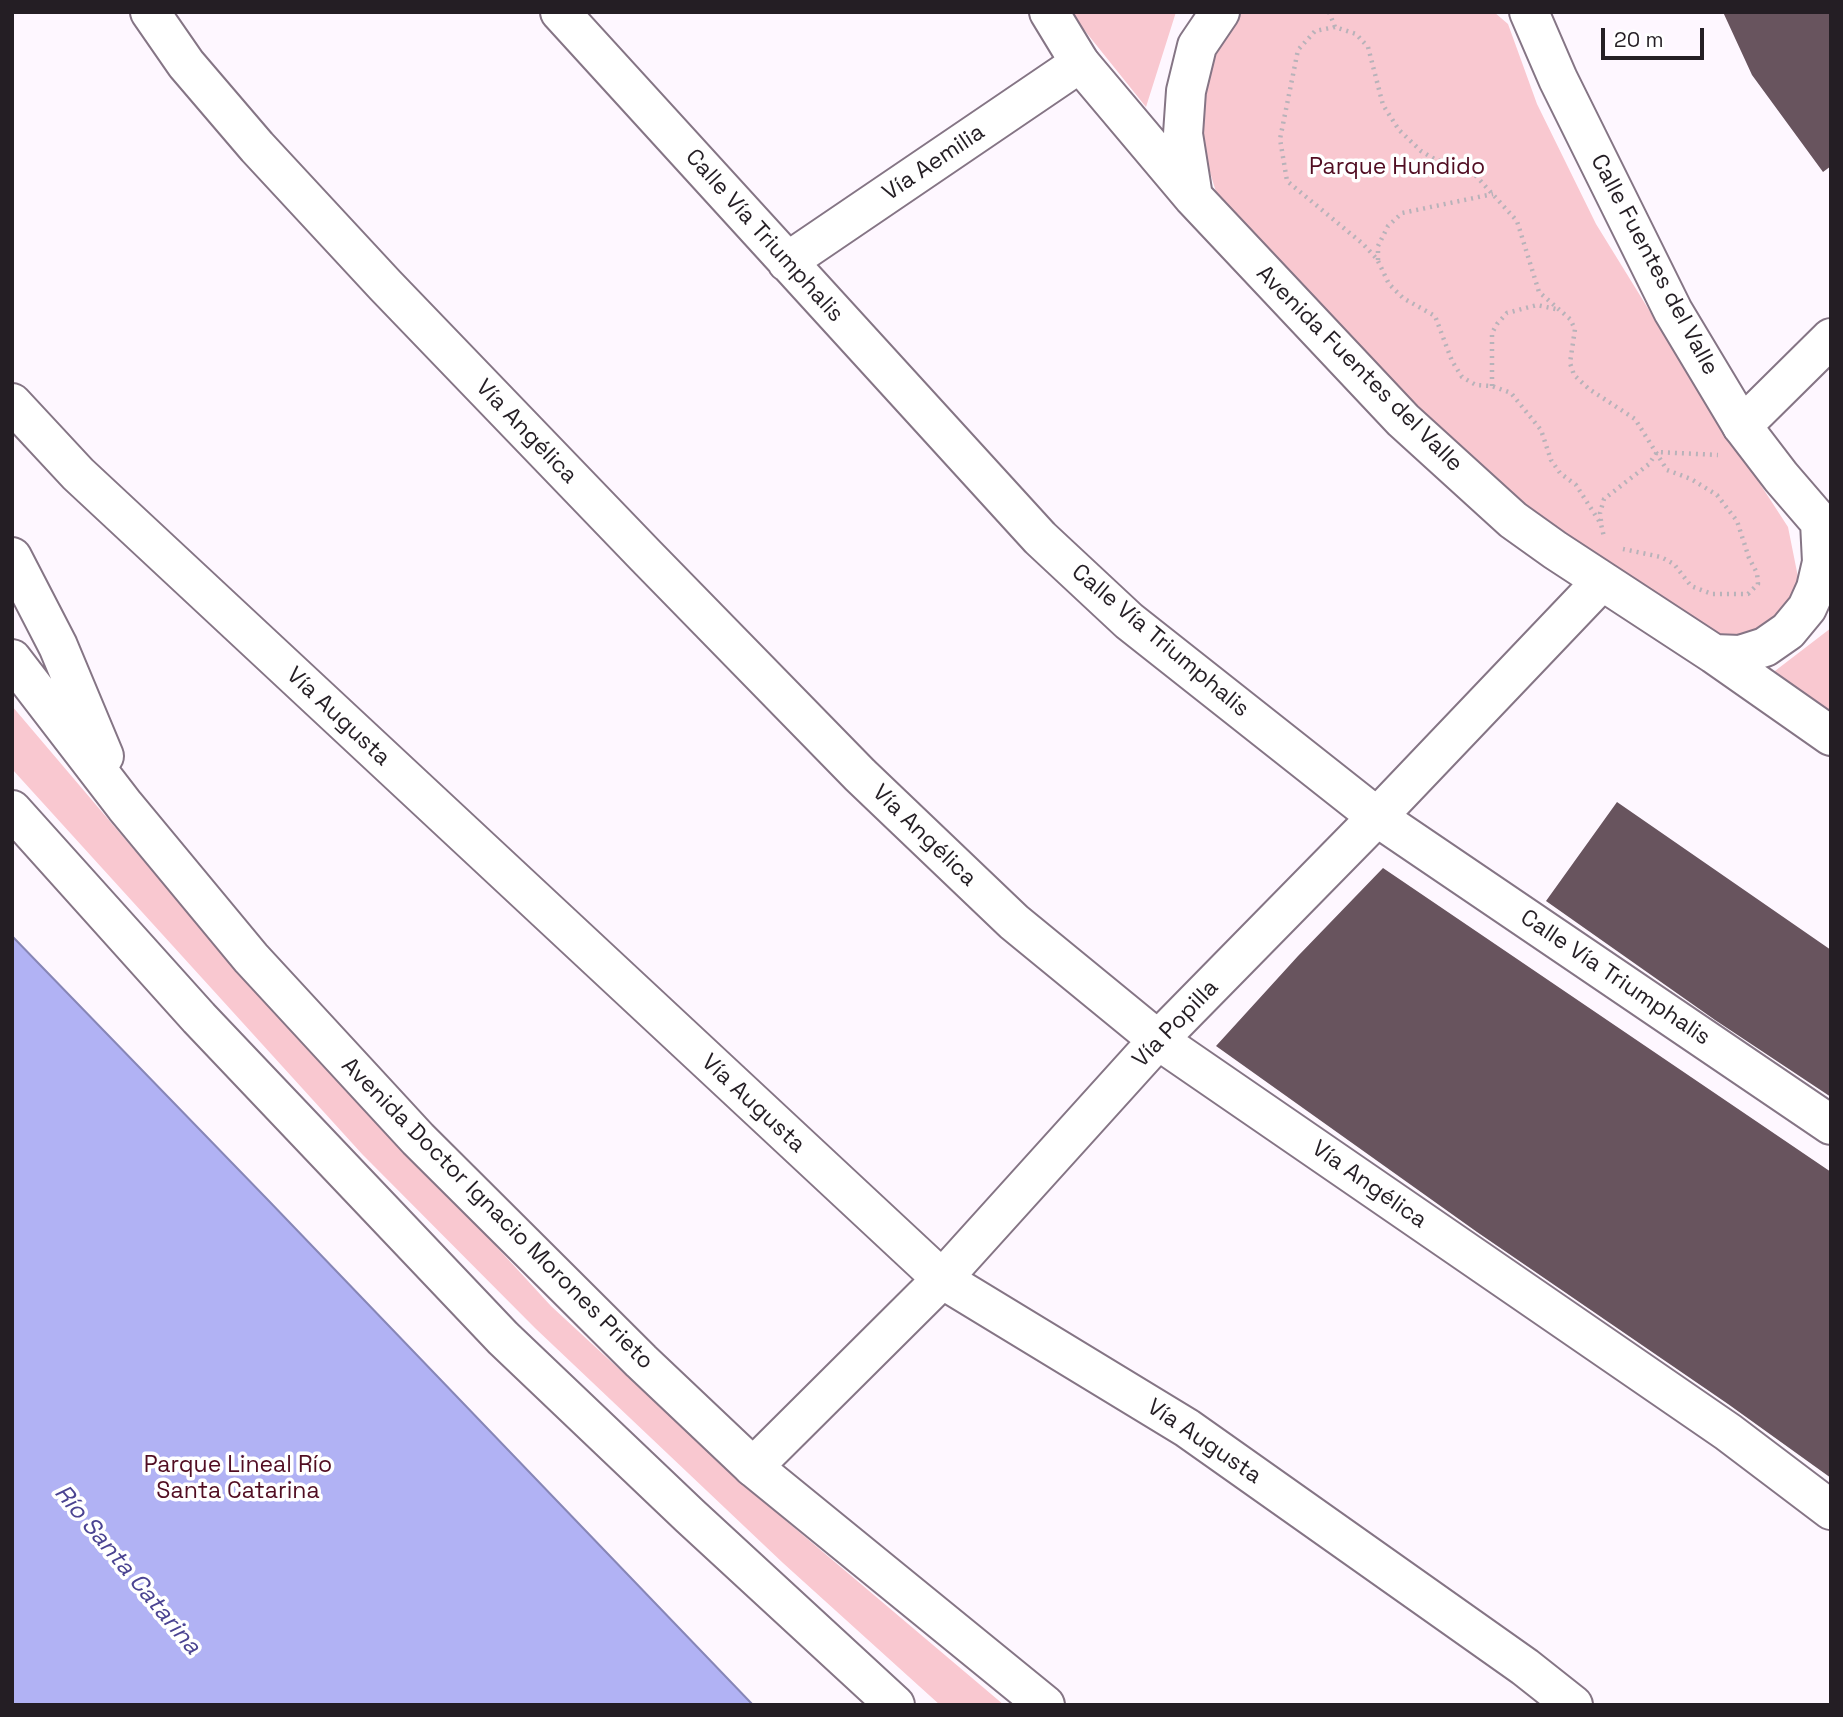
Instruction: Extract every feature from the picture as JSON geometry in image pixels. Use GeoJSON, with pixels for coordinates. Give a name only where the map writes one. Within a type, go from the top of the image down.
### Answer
{"type":"FeatureCollection","features":[{"type":"Feature","properties":{"kind":"street","name":"Vía Angélica"},"geometry":{"type":"LineString","coordinates":[[150,12],[186,64],[257,147],[385,285],[860,775],[1014,922],[1158,1040],[1728,1432],[1831,1510]]}},
{"type":"Feature","properties":{"kind":"street","name":"Calle Vía Triumphalis"},"geometry":{"type":"LineString","coordinates":[[560,12],[1040,538],[1129,621],[1377,817],[1831,1125]]}},
{"type":"Feature","properties":{"kind":"street","name":"Avenida Fuentes del Valle"},"geometry":{"type":"LineString","coordinates":[[1049,12],[1080,63],[1193,197],[1403,420],[1513,520],[1831,736]]}},
{"type":"Feature","properties":{"kind":"street"},"geometry":{"type":"LineString","coordinates":[[1193,197],[1183,134],[1186,91],[1197,46],[1220,12]]}},
{"type":"Feature","properties":{"kind":"street","name":"Calle Fuentes del Valle"},"geometry":{"type":"LineString","coordinates":[[1529,13],[1558,79],[1674,312],[1750,436],[1825,528]]}},
{"type":"Feature","properties":{"kind":"street","name":"Vía Aemilia"},"geometry":{"type":"LineString","coordinates":[[787,262],[1080,63]]}},
{"type":"Feature","properties":{"kind":"street"},"geometry":{"type":"LineString","coordinates":[[1750,436],[1831,338]]}},
{"type":"Feature","properties":{"kind":"street","name":"Vía Augusta"},"geometry":{"type":"LineString","coordinates":[[12,403],[78,474],[942,1279],[1187,1428],[1525,1667],[1573,1705]]}},
{"type":"Feature","properties":{"kind":"street"},"geometry":{"type":"LineString","coordinates":[[1714,654],[1740,655],[1765,647],[1788,632],[1807,608],[1816,588],[1825,528]]}},
{"type":"Feature","properties":{"kind":"street"},"geometry":{"type":"LineString","coordinates":[[12,557],[58,646],[125,806]]}},
{"type":"Feature","properties":{"kind":"street","name":"Vía Popilla"},"geometry":{"type":"LineString","coordinates":[[753,1467],[942,1279],[1158,1040],[1377,817],[1601,582]]}},
{"type":"Feature","properties":{"kind":"street","name":"Avenida Doctor Ignacio Morones Prieto"},"geometry":{"type":"LineString","coordinates":[[12,659],[125,806],[251,958],[418,1139],[641,1361],[753,1467],[1045,1705]]}},
{"type":"Feature","properties":{"kind":"street"},"geometry":{"type":"LineString","coordinates":[[12,810],[199,1018],[503,1338],[690,1516],[895,1705]]}},
{"type":"Feature","properties":{"kind":"path"},"geometry":{"type":"LineString","coordinates":[[1329,12],[1335,27]]}},
{"type":"Feature","properties":{"kind":"path"},"geometry":{"type":"LineString","coordinates":[[1601,526],[1576,485],[1560,473],[1551,460],[1541,430],[1511,394],[1492,386],[1476,385],[1462,376],[1452,361],[1435,316],[1404,298],[1389,285],[1378,263],[1363,244],[1287,181],[1280,139],[1298,50],[1315,31],[1335,27],[1356,34],[1368,47],[1383,105],[1399,130],[1436,160],[1466,165],[1517,221],[1539,292],[1570,319],[1575,329],[1570,363],[1574,374],[1589,389],[1635,419],[1667,470],[1691,479],[1717,495],[1737,521],[1757,573],[1758,584],[1748,594],[1712,594],[1691,586],[1674,564],[1661,556],[1620,549]]}},
{"type":"Feature","properties":{"kind":"path"},"geometry":{"type":"LineString","coordinates":[[1378,263],[1378,246],[1388,226],[1402,213],[1494,194]]}},
{"type":"Feature","properties":{"kind":"path"},"geometry":{"type":"LineString","coordinates":[[1492,386],[1492,333],[1507,313],[1537,305],[1561,311]]}},
{"type":"Feature","properties":{"kind":"path"},"geometry":{"type":"LineString","coordinates":[[1657,452],[1736,455],[1750,436]]}},
{"type":"Feature","properties":{"kind":"path"},"geometry":{"type":"LineString","coordinates":[[1612,544],[1605,539],[1601,526],[1600,513],[1604,499],[1649,464],[1657,452]]}},
{"type":"Feature","properties":{"kind":"green space"},"geometry":{"type":"Polygon","coordinates":[[[1071,12],[1176,12],[1146,107],[1073,16],[1071,12]]]}},
{"type":"Feature","properties":{"kind":"green space","name":"Parque Hundido"},"geometry":{"type":"Polygon","coordinates":[[[1237,12],[1494,12],[1508,24],[1537,104],[1596,224],[1686,370],[1788,527],[1800,587],[1786,613],[1756,639],[1707,634],[1520,514],[1299,292],[1216,192],[1197,129],[1222,25],[1237,12]]]}},
{"type":"Feature","properties":{"kind":"green space"},"geometry":{"type":"Polygon","coordinates":[[[1831,628],[1831,715],[1771,674],[1831,628]]]}},
{"type":"Feature","properties":{"kind":"green space"},"geometry":{"type":"Polygon","coordinates":[[[12,706],[170,892],[551,1306],[752,1492],[1004,1705],[940,1705],[783,1563],[535,1328],[362,1154],[12,769],[12,706]]]}},
{"type":"Feature","properties":{"kind":"water","name":"Río Santa Catarina"},"geometry":{"type":"Polygon","coordinates":[[[12,936],[268,1200],[753,1705],[12,1705],[12,936]]]}},
{"type":"Feature","properties":{"kind":"building"},"geometry":{"type":"Polygon","coordinates":[[[1723,12],[1831,12],[1831,166],[1823,172],[1752,75],[1723,12]]]}},
{"type":"Feature","properties":{"kind":"building"},"geometry":{"type":"Polygon","coordinates":[[[1617,802],[1831,950],[1831,1097],[1715,1020],[1546,901],[1617,802]]]}},
{"type":"Feature","properties":{"kind":"building"},"geometry":{"type":"Polygon","coordinates":[[[1383,868],[1831,1172],[1831,1478],[1477,1232],[1216,1046],[1383,868]]]}},
{"type":"Feature","properties":{"kind":"park label","name":"Parque Lineal Río Santa Catarina"},"geometry":{"type":"Point","coordinates":[238,1479]}}]}
